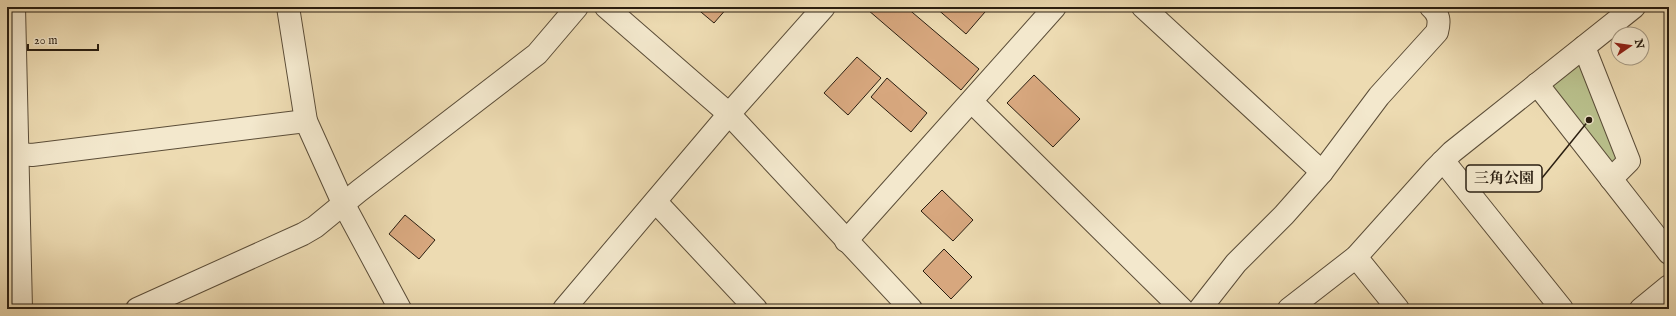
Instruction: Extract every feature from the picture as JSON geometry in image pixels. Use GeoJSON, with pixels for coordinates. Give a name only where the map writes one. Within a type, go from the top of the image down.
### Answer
{"type":"FeatureCollection","features":[{"type":"Feature","properties":{"kind":"street"},"geometry":{"type":"LineString","coordinates":[[14,7],[12,90],[19,154],[22,309]]}},
{"type":"Feature","properties":{"kind":"street"},"geometry":{"type":"LineString","coordinates":[[288,7],[306,121],[343,203],[400,309]]}},
{"type":"Feature","properties":{"kind":"street"},"geometry":{"type":"LineString","coordinates":[[137,309],[303,234],[315,227],[343,203],[537,54],[576,7]]}},
{"type":"Feature","properties":{"kind":"street"},"geometry":{"type":"LineString","coordinates":[[606,7],[729,114],[846,241],[901,306]]}},
{"type":"Feature","properties":{"kind":"street"},"geometry":{"type":"LineString","coordinates":[[564,309],[729,114],[824,7]]}},
{"type":"Feature","properties":{"kind":"street"},"geometry":{"type":"LineString","coordinates":[[846,241],[972,102],[1055,7]]}},
{"type":"Feature","properties":{"kind":"street"},"geometry":{"type":"LineString","coordinates":[[1143,7],[1322,172]]}},
{"type":"Feature","properties":{"kind":"street"},"geometry":{"type":"LineString","coordinates":[[1200,309],[1236,263],[1284,215],[1322,172],[1379,96],[1437,32],[1439,23],[1437,13],[1431,7]]}},
{"type":"Feature","properties":{"kind":"street"},"geometry":{"type":"LineString","coordinates":[[1289,309],[1356,257],[1442,162],[1634,7]]}},
{"type":"Feature","properties":{"kind":"street"},"geometry":{"type":"LineString","coordinates":[[1584,47],[1630,161],[1611,179]]}},
{"type":"Feature","properties":{"kind":"street"},"geometry":{"type":"LineString","coordinates":[[1537,84],[1669,253]]}},
{"type":"Feature","properties":{"kind":"street"},"geometry":{"type":"LineString","coordinates":[[972,102],[1182,309]]}},
{"type":"Feature","properties":{"kind":"street"},"geometry":{"type":"LineString","coordinates":[[19,154],[32,155],[306,121]]}},
{"type":"Feature","properties":{"kind":"street"},"geometry":{"type":"LineString","coordinates":[[1442,162],[1449,168],[1562,309]]}},
{"type":"Feature","properties":{"kind":"street"},"geometry":{"type":"LineString","coordinates":[[656,202],[756,309]]}},
{"type":"Feature","properties":{"kind":"street"},"geometry":{"type":"LineString","coordinates":[[1356,257],[1398,309]]}},
{"type":"Feature","properties":{"kind":"street"},"geometry":{"type":"LineString","coordinates":[[1641,309],[1669,286]]}},
{"type":"Feature","properties":{"kind":"green space"},"geometry":{"type":"Polygon","coordinates":[[[1579,61],[1621,153],[1610,168],[1545,87],[1579,61]]]}},
{"type":"Feature","properties":{"kind":"building"},"geometry":{"type":"Polygon","coordinates":[[[695,7],[728,7],[714,23],[695,7]]]}},
{"type":"Feature","properties":{"kind":"building"},"geometry":{"type":"Polygon","coordinates":[[[870,7],[906,7],[979,69],[961,90],[868,10],[870,7]]]}},
{"type":"Feature","properties":{"kind":"building"},"geometry":{"type":"Polygon","coordinates":[[[935,7],[979,7],[985,12],[966,34],[935,7]]]}},
{"type":"Feature","properties":{"kind":"building"},"geometry":{"type":"Polygon","coordinates":[[[857,57],[881,78],[848,115],[824,93],[857,57]]]}},
{"type":"Feature","properties":{"kind":"building"},"geometry":{"type":"Polygon","coordinates":[[[1034,75],[1080,119],[1053,147],[1007,103],[1034,75]]]}},
{"type":"Feature","properties":{"kind":"building"},"geometry":{"type":"Polygon","coordinates":[[[887,78],[927,113],[911,132],[871,97],[887,78]]]}},
{"type":"Feature","properties":{"kind":"building"},"geometry":{"type":"Polygon","coordinates":[[[942,190],[973,220],[953,241],[921,211],[942,190]]]}},
{"type":"Feature","properties":{"kind":"building"},"geometry":{"type":"Polygon","coordinates":[[[405,215],[435,240],[419,259],[389,234],[405,215]]]}},
{"type":"Feature","properties":{"kind":"building"},"geometry":{"type":"Polygon","coordinates":[[[944,249],[972,277],[951,299],[923,271],[944,249]]]}},
{"type":"Feature","properties":{"kind":"place","name":"三角公園"},"geometry":{"type":"Point","coordinates":[1589,120]}}]}
